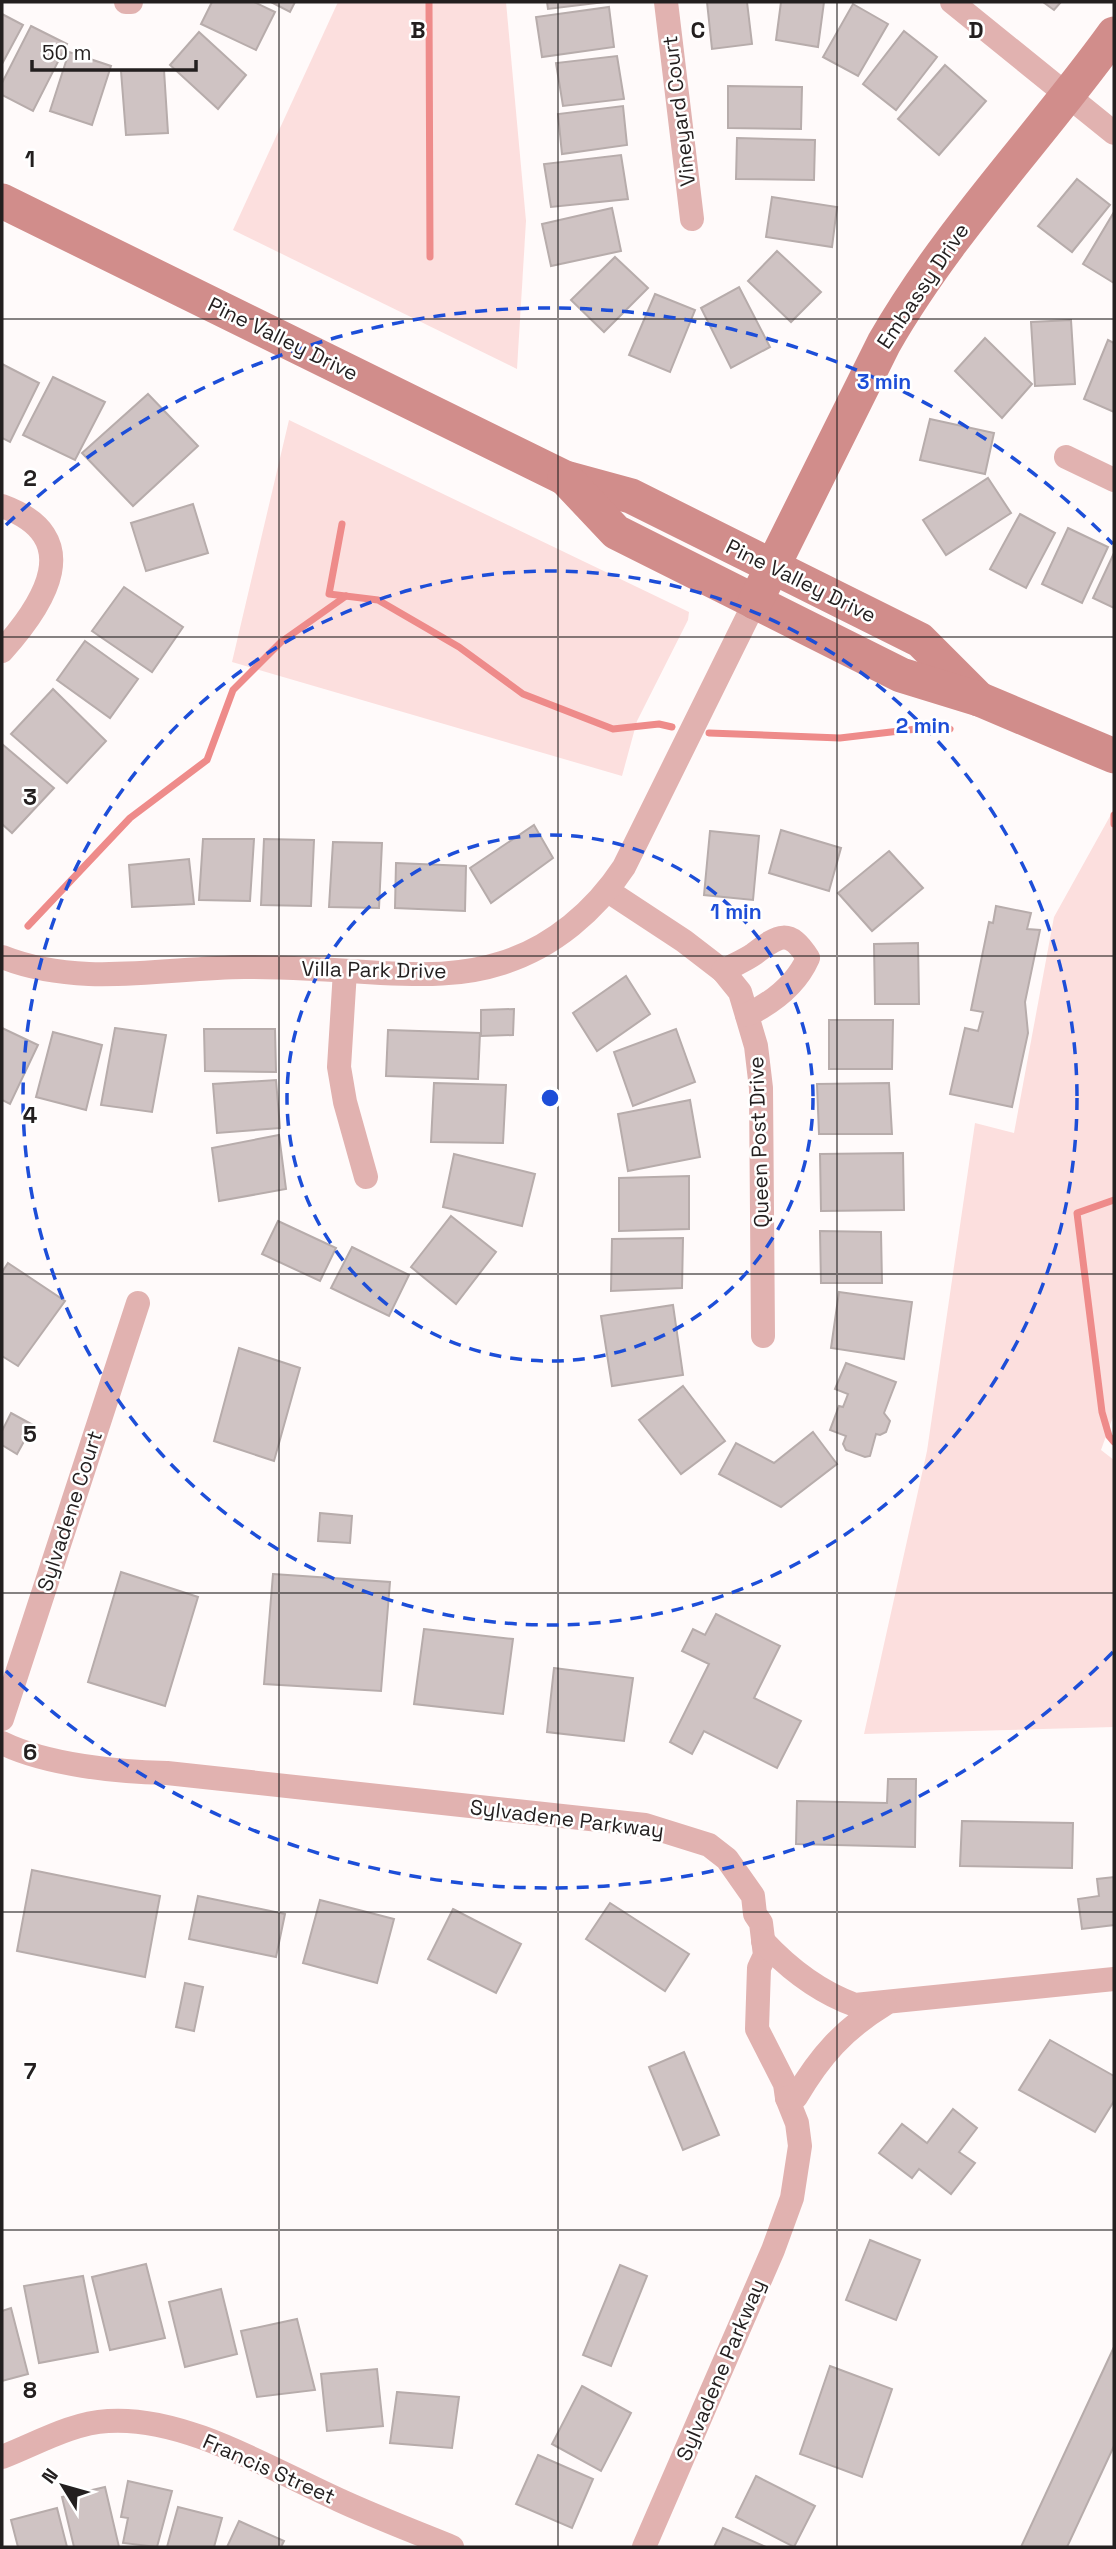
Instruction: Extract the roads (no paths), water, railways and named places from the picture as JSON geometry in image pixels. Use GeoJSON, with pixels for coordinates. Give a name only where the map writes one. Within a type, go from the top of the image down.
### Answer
{"type":"FeatureCollection","features":[{"type":"Feature","properties":{"kind":"main road","name":"Embassy Drive"},"geometry":{"type":"LineString","coordinates":[[755,602],[904,307],[974,211],[1114,34]]}},
{"type":"Feature","properties":{"kind":"main road","name":"Pine Valley Drive"},"geometry":{"type":"LineString","coordinates":[[2,201],[565,478],[631,496],[920,640],[979,699]]}},
{"type":"Feature","properties":{"kind":"main road","name":"Pine Valley Drive"},"geometry":{"type":"LineString","coordinates":[[565,478],[616,532],[901,675],[979,699],[1114,756]]}},
{"type":"Feature","properties":{"kind":"street"},"geometry":{"type":"LineString","coordinates":[[126,2],[131,2]]}},
{"type":"Feature","properties":{"kind":"street","name":"Vineyard Court"},"geometry":{"type":"LineString","coordinates":[[666,2],[692,219]]}},
{"type":"Feature","properties":{"kind":"street"},"geometry":{"type":"LineString","coordinates":[[952,2],[1114,133]]}},
{"type":"Feature","properties":{"kind":"street"},"geometry":{"type":"LineString","coordinates":[[1066,457],[1114,480]]}},
{"type":"Feature","properties":{"kind":"street"},"geometry":{"type":"LineString","coordinates":[[2,506],[33,521],[47,538],[51,575],[18,633],[2,651]]}},
{"type":"Feature","properties":{"kind":"street","name":"Villa Park Drive"},"geometry":{"type":"LineString","coordinates":[[2,957],[60,972],[90,974],[245,967],[445,974],[502,963],[529,953],[591,910],[608,891],[638,841],[693,723],[755,602]]}},
{"type":"Feature","properties":{"kind":"street","name":"Queen Post Drive"},"geometry":{"type":"LineString","coordinates":[[608,891],[684,940],[723,971],[740,992],[756,1046],[761,1088],[763,1335]]}},
{"type":"Feature","properties":{"kind":"street"},"geometry":{"type":"LineString","coordinates":[[723,971],[752,956],[773,939],[787,937],[797,940],[808,958],[803,970],[778,997],[747,1015]]}},
{"type":"Feature","properties":{"kind":"street"},"geometry":{"type":"LineString","coordinates":[[345,971],[339,1067],[345,1102],[366,1177]]}},
{"type":"Feature","properties":{"kind":"street","name":"Sylvadene Court"},"geometry":{"type":"LineString","coordinates":[[2,1718],[138,1303]]}},
{"type":"Feature","properties":{"kind":"street","name":"Sylvadene Parkway"},"geometry":{"type":"LineString","coordinates":[[2,1743],[53,1759],[104,1769],[167,1773],[632,1823],[709,1845],[727,1859],[753,1896],[755,1914],[761,1923],[765,1955],[759,1968],[757,2029],[785,2084],[787,2098],[797,2123],[800,2146],[792,2198],[699,2424],[644,2547]]}},
{"type":"Feature","properties":{"kind":"street"},"geometry":{"type":"LineString","coordinates":[[763,1941],[779,1958],[821,1991],[855,2005],[886,2004],[1114,1979]]}},
{"type":"Feature","properties":{"kind":"street"},"geometry":{"type":"LineString","coordinates":[[787,2098],[796,2097],[838,2038],[861,2018],[886,2004]]}},
{"type":"Feature","properties":{"kind":"street","name":"Francis Street"},"geometry":{"type":"LineString","coordinates":[[2,2457],[74,2427],[109,2421],[142,2421],[217,2442],[339,2500],[452,2547]]}},
{"type":"Feature","properties":{"kind":"waterway"},"geometry":{"type":"LineString","coordinates":[[429,2],[430,257]]}},
{"type":"Feature","properties":{"kind":"waterway"},"geometry":{"type":"LineString","coordinates":[[342,524],[329,594],[378,600],[459,647],[523,694],[613,729],[659,724],[672,727]]}},
{"type":"Feature","properties":{"kind":"waterway"},"geometry":{"type":"LineString","coordinates":[[28,926],[130,818],[207,760],[233,690],[281,642],[346,596]]}},
{"type":"Feature","properties":{"kind":"waterway"},"geometry":{"type":"LineString","coordinates":[[709,733],[840,738],[942,726],[950,729]]}},
{"type":"Feature","properties":{"kind":"waterway"},"geometry":{"type":"LineString","coordinates":[[1114,815],[1114,824]]}},
{"type":"Feature","properties":{"kind":"waterway"},"geometry":{"type":"LineString","coordinates":[[1114,1200],[1077,1213],[1102,1412],[1109,1436],[1114,1442]]}}]}
